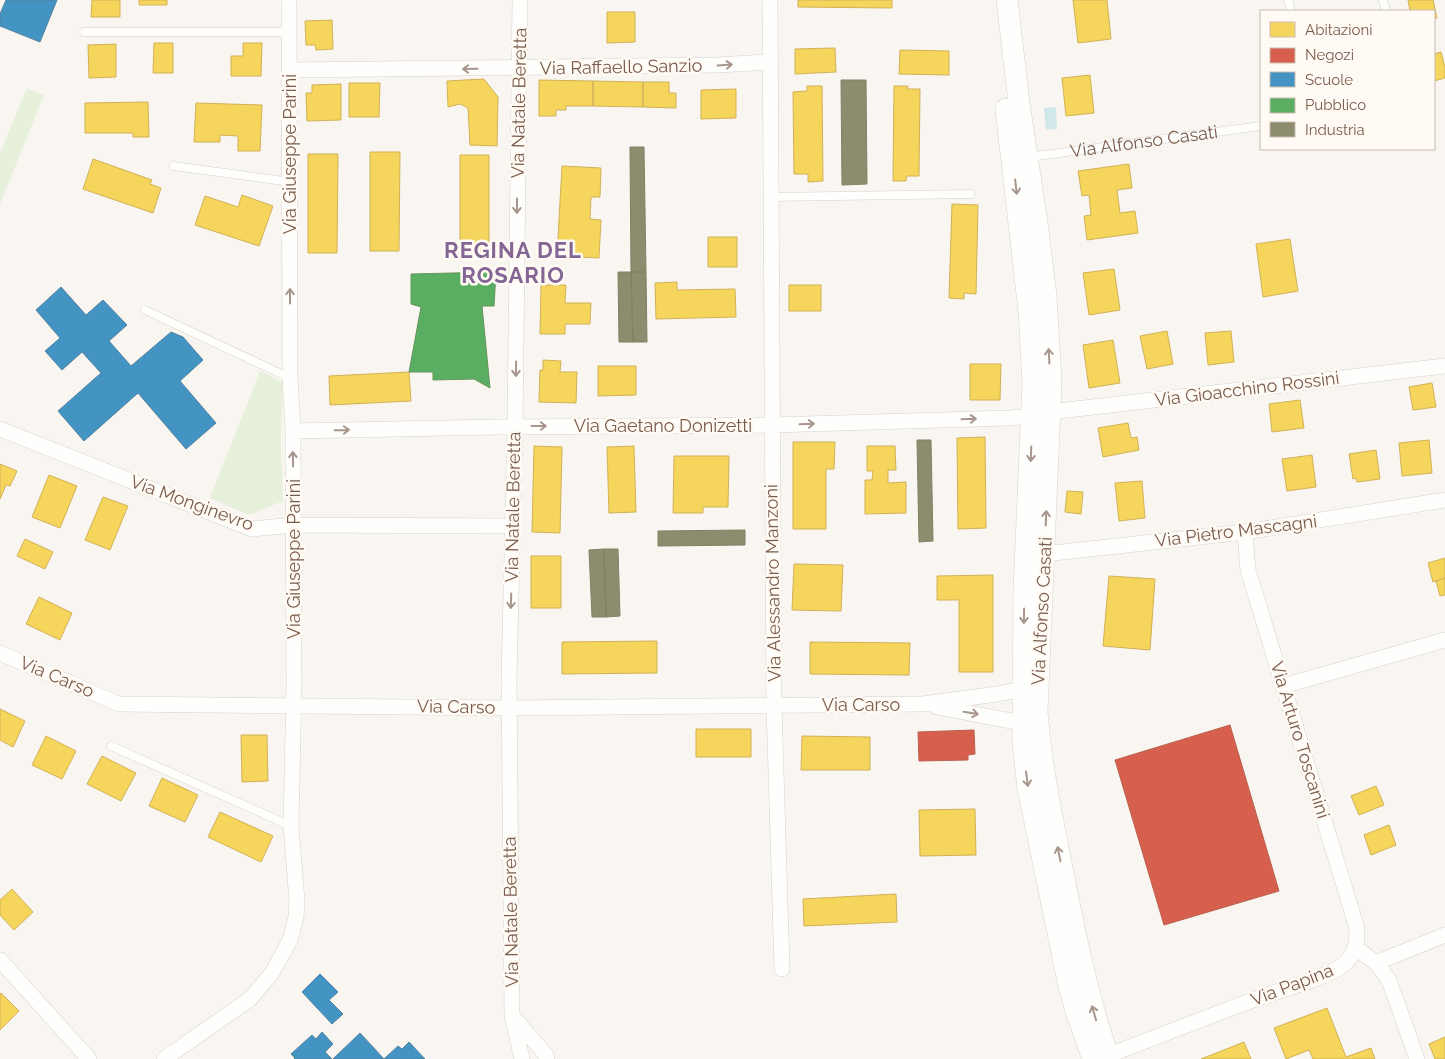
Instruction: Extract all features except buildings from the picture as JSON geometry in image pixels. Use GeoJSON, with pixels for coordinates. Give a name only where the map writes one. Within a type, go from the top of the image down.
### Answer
{"type":"FeatureCollection","features":[{"type":"Feature","properties":{"kind":"main road","name":"Via Alfonso Casati"},"geometry":{"type":"LineString","coordinates":[[993,0],[1020,158]]}},
{"type":"Feature","properties":{"kind":"main road","name":"Via Alfonso Casati"},"geometry":{"type":"LineString","coordinates":[[1007,0],[1019,103],[1020,158],[1034,383],[1041,414],[1030,726],[1023,745],[1028,788],[1062,956],[1076,1011],[1102,1058]]}},
{"type":"Feature","properties":{"kind":"street","name":"Via Giuseppe Parini"},"geometry":{"type":"LineString","coordinates":[[164,1059],[250,998],[272,973],[290,940],[296,917],[297,901],[292,826],[294,525],[293,431],[290,378],[291,182],[289,0]]}},
{"type":"Feature","properties":{"kind":"street","name":"Via Natale Beretta"},"geometry":{"type":"LineString","coordinates":[[520,0],[515,427],[508,708],[512,1015],[522,1059]]}},
{"type":"Feature","properties":{"kind":"street","name":"Via Alessandro Manzoni"},"geometry":{"type":"LineString","coordinates":[[770,0],[774,705],[782,969]]}},
{"type":"Feature","properties":{"kind":"street","name":"Via Raffaello Sanzio"},"geometry":{"type":"LineString","coordinates":[[290,70],[716,65],[771,62]]}},
{"type":"Feature","properties":{"kind":"street","name":"Via Gioacchino Rossini"},"geometry":{"type":"LineString","coordinates":[[1041,414],[1445,366]]}},
{"type":"Feature","properties":{"kind":"street","name":"Via Gaetano Donizetti"},"geometry":{"type":"LineString","coordinates":[[293,431],[772,425],[1010,418],[1041,414]]}},
{"type":"Feature","properties":{"kind":"street","name":"Via Monginevro"},"geometry":{"type":"LineString","coordinates":[[0,429],[252,529],[294,525],[513,526]]}},
{"type":"Feature","properties":{"kind":"street","name":"Via Pietro Mascagni"},"geometry":{"type":"LineString","coordinates":[[1035,555],[1245,532],[1445,500]]}},
{"type":"Feature","properties":{"kind":"street","name":"Via Arturo Toscanini"},"geometry":{"type":"LineString","coordinates":[[1245,532],[1248,570],[1356,925],[1358,937],[1356,948]]}},
{"type":"Feature","properties":{"kind":"street"},"geometry":{"type":"LineString","coordinates":[[1283,686],[1445,640]]}},
{"type":"Feature","properties":{"kind":"street","name":"Via Carso"},"geometry":{"type":"LineString","coordinates":[[0,653],[119,704],[508,708],[923,704],[1030,687]]}},
{"type":"Feature","properties":{"kind":"street","name":"Via Carso"},"geometry":{"type":"LineString","coordinates":[[923,704],[1030,726]]}},
{"type":"Feature","properties":{"kind":"street"},"geometry":{"type":"LineString","coordinates":[[1376,963],[1445,935]]}},
{"type":"Feature","properties":{"kind":"street"},"geometry":{"type":"LineString","coordinates":[[1356,948],[1376,963],[1389,980],[1417,1059]]}},
{"type":"Feature","properties":{"kind":"street","name":"Via Papina"},"geometry":{"type":"LineString","coordinates":[[1102,1058],[1342,966],[1351,957],[1356,948]]}},
{"type":"Feature","properties":{"kind":"street"},"geometry":{"type":"LineString","coordinates":[[0,960],[89,1059]]}},
{"type":"Feature","properties":{"kind":"street"},"geometry":{"type":"LineString","coordinates":[[512,1015],[546,1055],[547,1059]]}},
{"type":"Feature","properties":{"kind":"lane"},"geometry":{"type":"LineString","coordinates":[[84,32],[289,32]]}},
{"type":"Feature","properties":{"kind":"lane","name":"Via Alfonso Casati"},"geometry":{"type":"LineString","coordinates":[[1020,158],[1260,126]]}},
{"type":"Feature","properties":{"kind":"lane"},"geometry":{"type":"LineString","coordinates":[[174,166],[291,182]]}},
{"type":"Feature","properties":{"kind":"lane"},"geometry":{"type":"LineString","coordinates":[[770,197],[971,194]]}},
{"type":"Feature","properties":{"kind":"lane"},"geometry":{"type":"LineString","coordinates":[[145,310],[290,378]]}},
{"type":"Feature","properties":{"kind":"lane"},"geometry":{"type":"LineString","coordinates":[[111,746],[292,826]]}},
{"type":"Feature","properties":{"kind":"green space"},"geometry":{"type":"Polygon","coordinates":[[[27,88],[44,95],[0,204],[0,153],[27,88]]]}},
{"type":"Feature","properties":{"kind":"green space"},"geometry":{"type":"Polygon","coordinates":[[[260,371],[283,382],[281,443],[283,501],[249,515],[210,498],[260,371]]]}},
{"type":"Feature","properties":{"kind":"water"},"geometry":{"type":"Polygon","coordinates":[[[1056,107],[1057,129],[1046,130],[1044,108],[1056,107]]]}},
{"type":"Feature","properties":{"kind":"district","name":"REGINA DEL ROSARIO"},"geometry":{"type":"Point","coordinates":[513,262]}}]}
